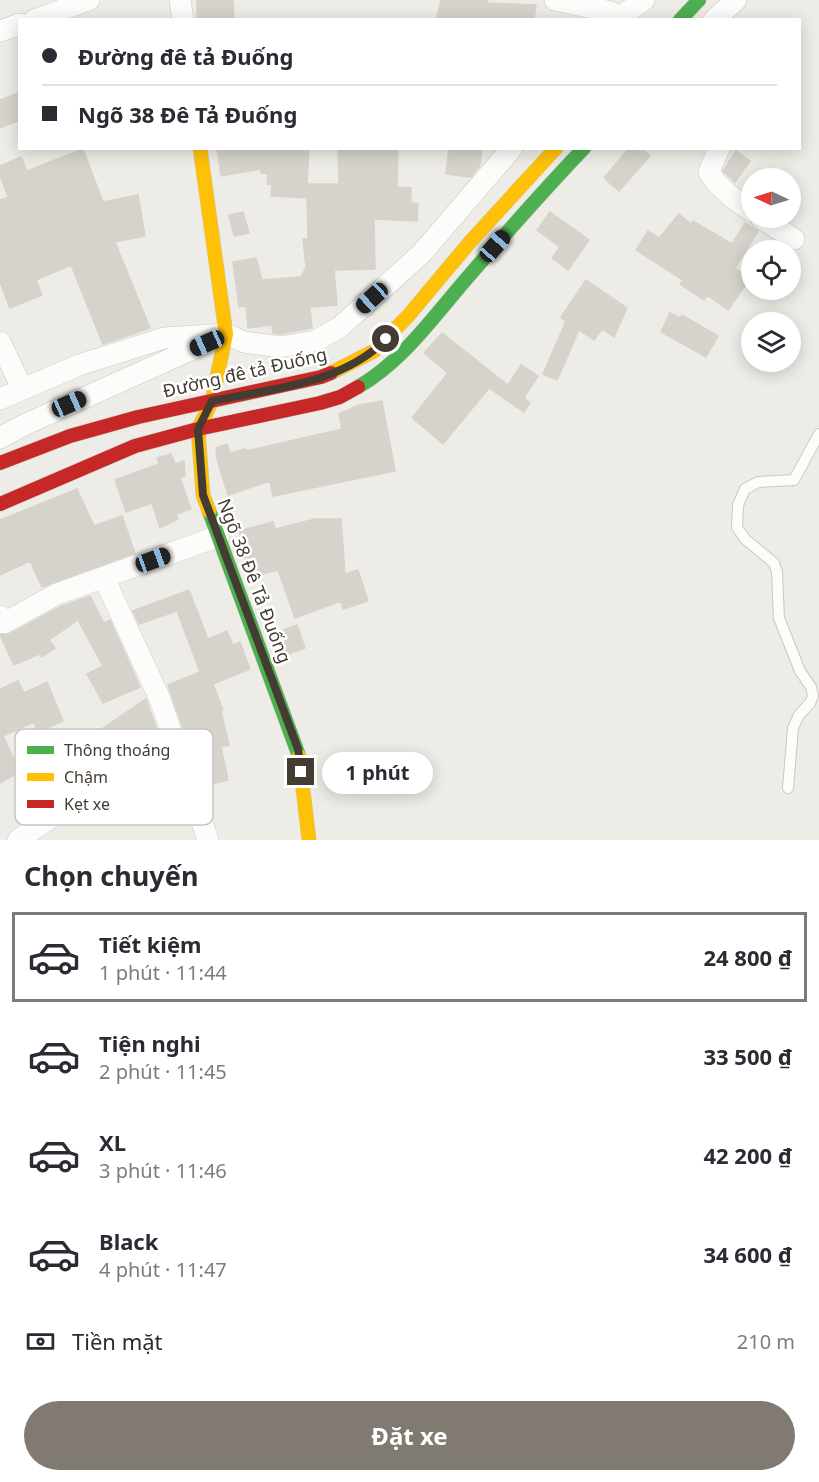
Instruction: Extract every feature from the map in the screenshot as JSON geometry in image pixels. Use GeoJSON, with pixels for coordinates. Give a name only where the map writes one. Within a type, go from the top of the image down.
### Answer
{"type":"FeatureCollection","features":[{"type":"Feature","properties":{"kind":"street"},"geometry":{"type":"LineString","coordinates":[[40,18],[89,0]]}},
{"type":"Feature","properties":{"kind":"street"},"geometry":{"type":"LineString","coordinates":[[180,0],[183,18]]}},
{"type":"Feature","properties":{"kind":"street"},"geometry":{"type":"LineString","coordinates":[[555,0],[617,13],[644,0]]}},
{"type":"Feature","properties":{"kind":"street"},"geometry":{"type":"LineString","coordinates":[[682,18],[699,0]]}},
{"type":"Feature","properties":{"kind":"street"},"geometry":{"type":"LineString","coordinates":[[716,18],[736,0]]}},
{"type":"Feature","properties":{"kind":"street"},"geometry":{"type":"LineString","coordinates":[[0,31],[18,25]]}},
{"type":"Feature","properties":{"kind":"street"},"geometry":{"type":"LineString","coordinates":[[198,429],[212,401],[226,334],[200,150]]}},
{"type":"Feature","properties":{"kind":"street"},"geometry":{"type":"LineString","coordinates":[[0,399],[79,365],[164,338],[226,334],[244,342],[285,347],[315,341],[340,327],[421,254],[510,150]]}},
{"type":"Feature","properties":{"kind":"street","name":"Đường đê tả Đuống"},"geometry":{"type":"LineString","coordinates":[[0,464],[61,439],[138,417],[321,377],[362,359],[374,351],[554,150]]}},
{"type":"Feature","properties":{"kind":"street"},"geometry":{"type":"LineString","coordinates":[[0,504],[135,446],[198,429],[320,403],[340,397],[377,376],[407,348],[523,213],[582,150]]}},
{"type":"Feature","properties":{"kind":"street"},"geometry":{"type":"LineString","coordinates":[[718,150],[709,171],[713,179],[741,205]]}},
{"type":"Feature","properties":{"kind":"street"},"geometry":{"type":"LineString","coordinates":[[777,228],[794,239]]}},
{"type":"Feature","properties":{"kind":"street"},"geometry":{"type":"LineString","coordinates":[[0,438],[26,424],[226,334]]}},
{"type":"Feature","properties":{"kind":"street"},"geometry":{"type":"LineString","coordinates":[[0,342],[22,388]]}},
{"type":"Feature","properties":{"kind":"street","name":"Ngõ 38 Đê Tả Đuống"},"geometry":{"type":"LineString","coordinates":[[198,429],[203,495],[298,749],[309,840]]}},
{"type":"Feature","properties":{"kind":"street"},"geometry":{"type":"LineString","coordinates":[[2,620],[57,594],[219,536]]}},
{"type":"Feature","properties":{"kind":"street"},"geometry":{"type":"LineString","coordinates":[[104,578],[160,699],[170,729]]}},
{"type":"Feature","properties":{"kind":"street"},"geometry":{"type":"LineString","coordinates":[[203,825],[208,840]]}},
{"type":"Feature","properties":{"kind":"street"},"geometry":{"type":"LineString","coordinates":[[18,840],[42,832]]}},
{"type":"Feature","properties":{"kind":"lane"},"geometry":{"type":"LineString","coordinates":[[788,788],[793,728],[799,715],[813,696],[811,687],[800,671],[779,618],[777,573],[774,563],[745,539],[737,527],[738,505],[745,489],[758,482],[794,480],[819,434]]}},
{"type":"Feature","properties":{"kind":"building"},"geometry":{"type":"Polygon","coordinates":[[[197,0],[233,0],[234,18],[197,18],[197,0]]]}},
{"type":"Feature","properties":{"kind":"building"},"geometry":{"type":"Polygon","coordinates":[[[441,0],[488,0],[487,3],[536,5],[534,18],[436,18],[441,0]]]}},
{"type":"Feature","properties":{"kind":"building"},"geometry":{"type":"Polygon","coordinates":[[[18,93],[18,121],[0,128],[0,100],[18,93]]]}},
{"type":"Feature","properties":{"kind":"building"},"geometry":{"type":"Polygon","coordinates":[[[83,150],[103,202],[138,195],[145,236],[115,242],[150,328],[103,344],[71,265],[36,280],[42,295],[10,308],[0,282],[0,200],[8,197],[0,175],[0,166],[21,157],[27,171],[83,150]]]}},
{"type":"Feature","properties":{"kind":"building"},"geometry":{"type":"Polygon","coordinates":[[[217,150],[309,150],[307,184],[339,184],[338,150],[398,151],[397,187],[411,188],[411,203],[418,204],[417,221],[374,219],[375,269],[334,270],[337,305],[310,307],[312,328],[280,334],[273,333],[272,325],[248,328],[246,306],[239,307],[233,262],[256,258],[262,280],[301,277],[306,267],[303,239],[308,239],[307,198],[271,196],[272,185],[267,184],[268,174],[261,173],[261,169],[221,176],[217,150]]]}},
{"type":"Feature","properties":{"kind":"building"},"geometry":{"type":"Polygon","coordinates":[[[449,150],[482,150],[480,165],[471,177],[446,174],[449,150]]]}},
{"type":"Feature","properties":{"kind":"building"},"geometry":{"type":"Polygon","coordinates":[[[627,150],[643,150],[650,156],[619,191],[604,178],[627,150]]]}},
{"type":"Feature","properties":{"kind":"building"},"geometry":{"type":"Polygon","coordinates":[[[736,151],[750,161],[745,168],[741,168],[741,174],[735,182],[723,171],[736,151]]]}},
{"type":"Feature","properties":{"kind":"building"},"geometry":{"type":"Polygon","coordinates":[[[243,212],[249,233],[234,236],[229,215],[243,212]]]}},
{"type":"Feature","properties":{"kind":"building"},"geometry":{"type":"Polygon","coordinates":[[[550,212],[589,240],[568,270],[552,258],[560,247],[537,230],[550,212]]]}},
{"type":"Feature","properties":{"kind":"building"},"geometry":{"type":"Polygon","coordinates":[[[679,214],[691,224],[693,221],[732,244],[742,228],[753,228],[758,231],[752,240],[741,240],[741,258],[735,268],[741,272],[741,292],[728,310],[707,295],[704,300],[680,284],[683,280],[636,250],[648,231],[659,238],[679,214]]]}},
{"type":"Feature","properties":{"kind":"building"},"geometry":{"type":"Polygon","coordinates":[[[586,280],[627,308],[614,337],[602,329],[594,340],[579,330],[557,380],[543,374],[566,321],[561,317],[586,280]]]}},
{"type":"Feature","properties":{"kind":"building"},"geometry":{"type":"Polygon","coordinates":[[[670,313],[680,318],[682,315],[718,336],[706,357],[661,332],[670,313]]]}},
{"type":"Feature","properties":{"kind":"building"},"geometry":{"type":"Polygon","coordinates":[[[442,333],[508,385],[521,365],[538,376],[524,398],[530,403],[524,412],[489,388],[443,444],[412,418],[448,373],[424,353],[442,333]]]}},
{"type":"Feature","properties":{"kind":"building"},"geometry":{"type":"Polygon","coordinates":[[[382,401],[395,471],[273,496],[270,481],[228,495],[216,448],[227,444],[230,453],[245,449],[246,451],[342,429],[339,414],[359,405],[382,401]]]}},
{"type":"Feature","properties":{"kind":"building"},"geometry":{"type":"Polygon","coordinates":[[[171,454],[175,464],[184,461],[185,476],[180,478],[191,509],[176,514],[178,519],[160,528],[152,503],[126,512],[115,480],[159,464],[157,458],[171,454]]]}},
{"type":"Feature","properties":{"kind":"building"},"geometry":{"type":"Polygon","coordinates":[[[77,489],[94,526],[122,516],[135,553],[42,587],[30,561],[0,575],[0,520],[77,489]]]}},
{"type":"Feature","properties":{"kind":"building"},"geometry":{"type":"Polygon","coordinates":[[[315,519],[341,519],[345,574],[358,570],[368,601],[343,609],[341,601],[295,618],[278,570],[251,577],[240,546],[243,544],[239,531],[273,522],[275,529],[315,519]]]}},
{"type":"Feature","properties":{"kind":"building"},"geometry":{"type":"Polygon","coordinates":[[[189,590],[208,639],[227,631],[233,645],[240,642],[250,669],[213,684],[223,710],[221,711],[229,745],[221,747],[228,780],[213,784],[213,729],[183,729],[168,685],[200,672],[177,611],[139,624],[133,611],[189,590]]]}},
{"type":"Feature","properties":{"kind":"building"},"geometry":{"type":"Polygon","coordinates":[[[90,596],[104,623],[110,620],[140,687],[103,703],[87,674],[103,666],[78,620],[49,640],[55,648],[42,657],[39,654],[14,665],[0,635],[10,634],[62,606],[90,596]]]}},
{"type":"Feature","properties":{"kind":"building"},"geometry":{"type":"Polygon","coordinates":[[[297,625],[305,648],[281,657],[273,634],[297,625]]]}},
{"type":"Feature","properties":{"kind":"building"},"geometry":{"type":"Polygon","coordinates":[[[18,681],[24,693],[47,682],[63,721],[45,729],[37,729],[34,722],[3,736],[15,761],[15,775],[0,783],[0,689],[18,681]]]}},
{"type":"Feature","properties":{"kind":"building"},"geometry":{"type":"Polygon","coordinates":[[[146,699],[157,729],[102,729],[146,699]]]}},
{"type":"Feature","properties":{"kind":"traffic: fast"},"geometry":{"type":"LineString","coordinates":[[682,18],[699,0]]}},
{"type":"Feature","properties":{"kind":"traffic: fast"},"geometry":{"type":"LineString","coordinates":[[358,387],[404,351],[582,150]]}},
{"type":"Feature","properties":{"kind":"traffic: fast"},"geometry":{"type":"LineString","coordinates":[[209,511],[299,756]]}},
{"type":"Feature","properties":{"kind":"traffic: slow"},"geometry":{"type":"LineString","coordinates":[[200,150],[226,334],[212,401],[198,429],[203,495],[209,511]]}},
{"type":"Feature","properties":{"kind":"traffic: slow"},"geometry":{"type":"LineString","coordinates":[[331,373],[374,351],[408,316],[470,242],[554,150]]}},
{"type":"Feature","properties":{"kind":"traffic: slow"},"geometry":{"type":"LineString","coordinates":[[299,756],[309,840]]}},
{"type":"Feature","properties":{"kind":"traffic: jam"},"geometry":{"type":"LineString","coordinates":[[0,463],[70,436],[138,417],[331,373]]}},
{"type":"Feature","properties":{"kind":"traffic: jam"},"geometry":{"type":"LineString","coordinates":[[0,504],[135,446],[198,429],[320,403],[340,397],[358,387]]}},
{"type":"Feature","properties":{"kind":"route"},"geometry":{"type":"LineString","coordinates":[[301,772],[298,749],[203,495],[198,429],[212,401],[321,377],[362,359],[386,339]]}}]}
